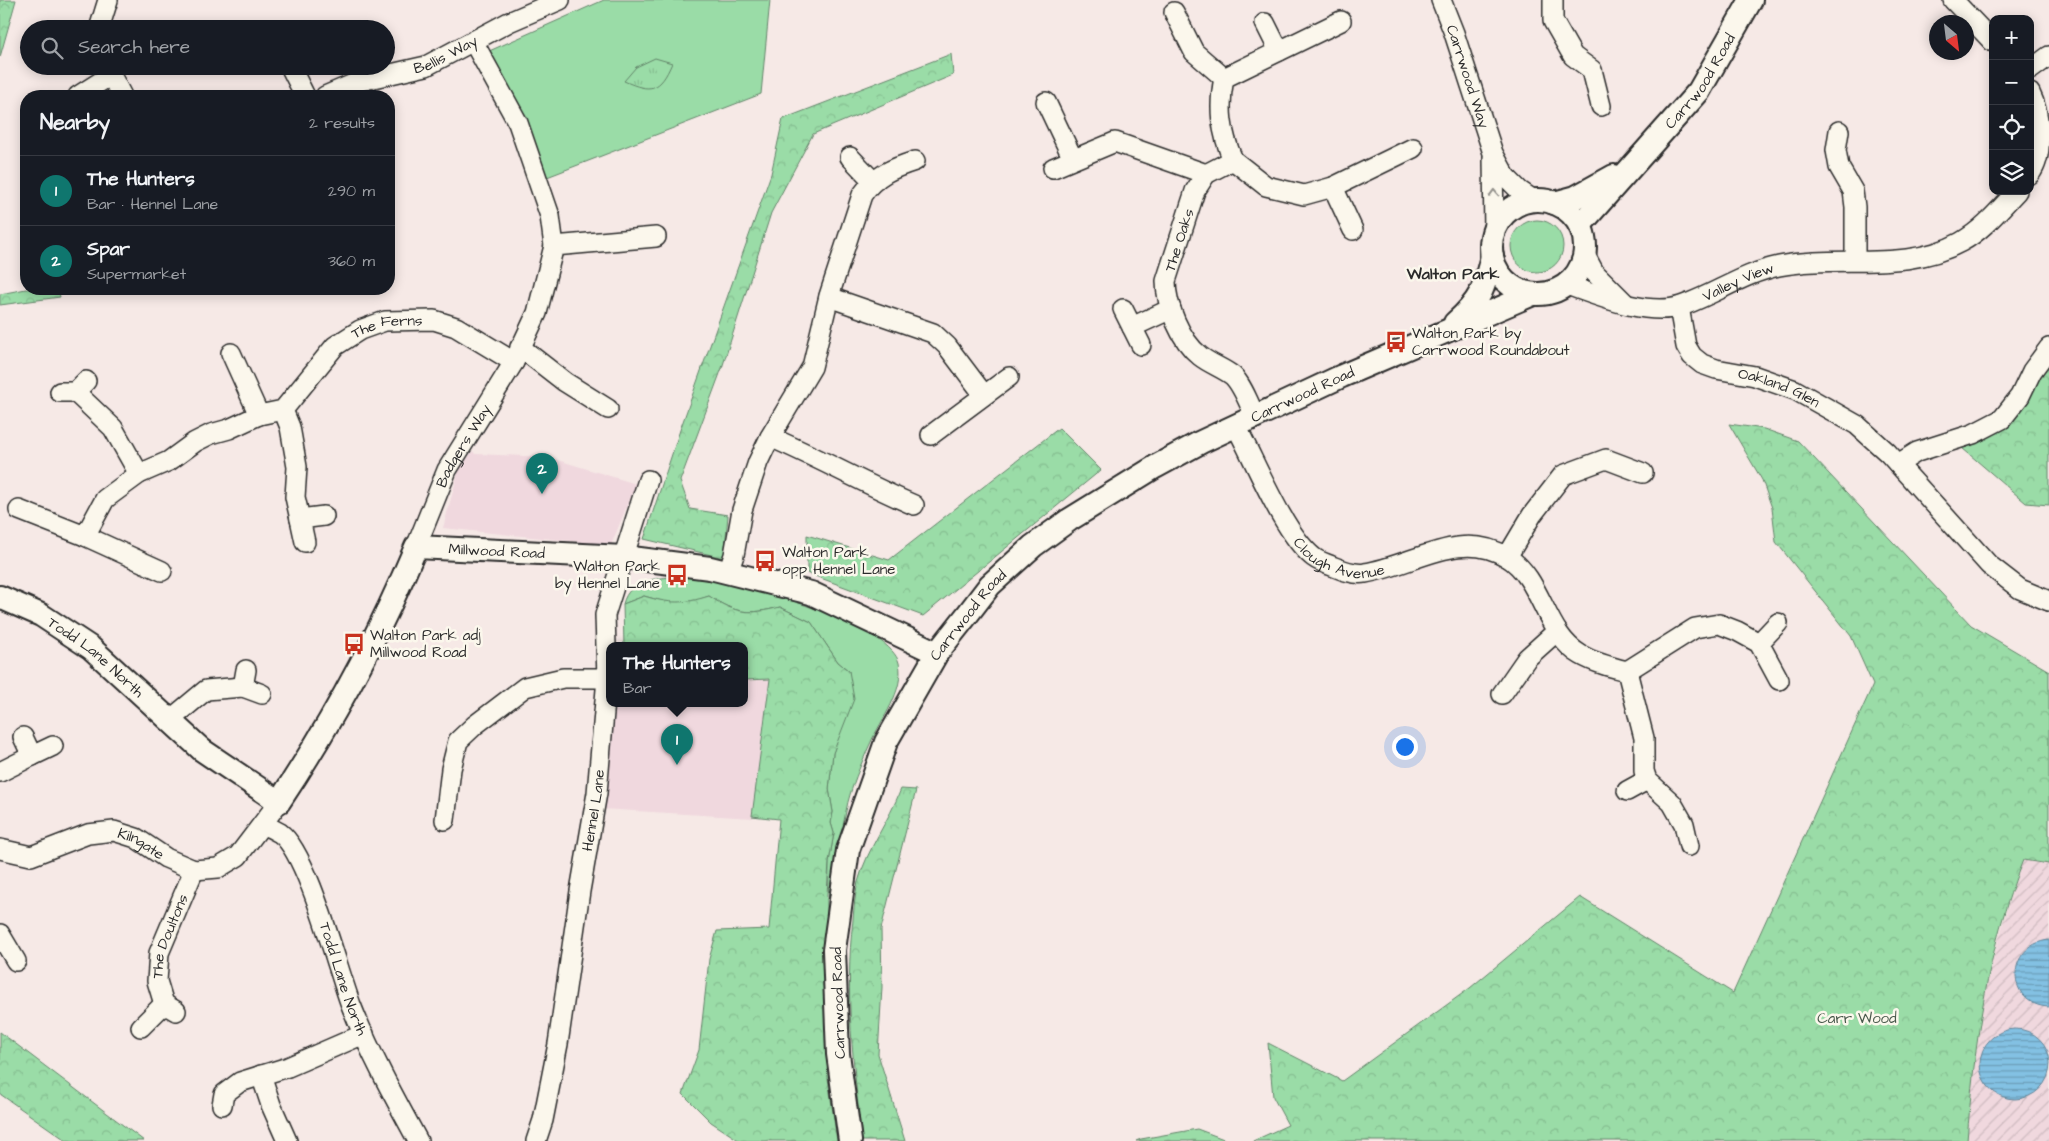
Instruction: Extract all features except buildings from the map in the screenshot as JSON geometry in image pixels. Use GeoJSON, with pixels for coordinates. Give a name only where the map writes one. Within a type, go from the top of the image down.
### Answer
{"type":"FeatureCollection","features":[{"type":"Feature","properties":{"kind":"street"},"geometry":{"type":"LineString","coordinates":[[102,20],[108,0]]}},
{"type":"Feature","properties":{"kind":"street","name":"Bellis Way"},"geometry":{"type":"LineString","coordinates":[[395,73],[426,66],[509,22],[560,0]]}},
{"type":"Feature","properties":{"kind":"street","name":"Carrwood Way"},"geometry":{"type":"LineString","coordinates":[[1441,0],[1454,33],[1493,153],[1506,177],[1520,191],[1545,202]]}},
{"type":"Feature","properties":{"kind":"street"},"geometry":{"type":"LineString","coordinates":[[1553,0],[1553,22],[1573,56],[1592,70],[1601,106]]}},
{"type":"Feature","properties":{"kind":"street","name":"Carrwood Road"},"geometry":{"type":"LineString","coordinates":[[1580,225],[1699,91],[1751,0]]}},
{"type":"Feature","properties":{"kind":"street"},"geometry":{"type":"LineString","coordinates":[[1953,0],[1989,38]]}},
{"type":"Feature","properties":{"kind":"street"},"geometry":{"type":"LineString","coordinates":[[1174,12],[1194,52],[1224,78]]}},
{"type":"Feature","properties":{"kind":"street"},"geometry":{"type":"LineString","coordinates":[[1224,78],[1341,21]]}},
{"type":"Feature","properties":{"kind":"street"},"geometry":{"type":"LineString","coordinates":[[1265,23],[1279,51]]}},
{"type":"Feature","properties":{"kind":"street","name":"Badgers Way"},"geometry":{"type":"LineString","coordinates":[[416,547],[448,470],[517,355],[537,313],[554,246],[550,216],[518,123],[472,41]]}},
{"type":"Feature","properties":{"kind":"street"},"geometry":{"type":"LineString","coordinates":[[2034,67],[2049,56]]}},
{"type":"Feature","properties":{"kind":"street"},"geometry":{"type":"LineString","coordinates":[[85,90],[103,75]]}},
{"type":"Feature","properties":{"kind":"street"},"geometry":{"type":"LineString","coordinates":[[112,75],[119,90]]}},
{"type":"Feature","properties":{"kind":"street"},"geometry":{"type":"LineString","coordinates":[[294,75],[302,90]]}},
{"type":"Feature","properties":{"kind":"street","name":"Bellis Way"},"geometry":{"type":"LineString","coordinates":[[339,90],[360,81],[386,75]]}},
{"type":"Feature","properties":{"kind":"street"},"geometry":{"type":"LineString","coordinates":[[1224,78],[1220,99],[1220,114],[1224,137],[1232,160],[1266,186],[1304,195],[1333,187],[1413,148]]}},
{"type":"Feature","properties":{"kind":"street"},"geometry":{"type":"LineString","coordinates":[[1046,102],[1073,159]]}},
{"type":"Feature","properties":{"kind":"street"},"geometry":{"type":"LineString","coordinates":[[2034,102],[2040,139],[2034,160]]}},
{"type":"Feature","properties":{"kind":"street"},"geometry":{"type":"LineString","coordinates":[[1839,131],[1836,150],[1839,166],[1853,191],[1855,207],[1855,260]]}},
{"type":"Feature","properties":{"kind":"street"},"geometry":{"type":"LineString","coordinates":[[1053,168],[1114,142],[1206,174],[1232,160]]}},
{"type":"Feature","properties":{"kind":"street","name":"Carrwood Way"},"geometry":{"type":"LineString","coordinates":[[1493,153],[1494,233]]}},
{"type":"Feature","properties":{"kind":"street","name":"Carrwood Road"},"geometry":{"type":"LineString","coordinates":[[1545,202],[1576,197],[1604,183],[1641,156]]}},
{"type":"Feature","properties":{"kind":"street"},"geometry":{"type":"LineString","coordinates":[[850,158],[873,181]]}},
{"type":"Feature","properties":{"kind":"street"},"geometry":{"type":"LineString","coordinates":[[728,573],[734,555],[742,510],[758,462],[770,437],[812,366],[829,297],[862,195],[873,181],[887,171],[915,161]]}},
{"type":"Feature","properties":{"kind":"street","name":"The Oaks"},"geometry":{"type":"LineString","coordinates":[[1206,174],[1195,191],[1166,280],[1166,295],[1170,309],[1191,348],[1200,356],[1233,376],[1246,421]]}},
{"type":"Feature","properties":{"kind":"street"},"geometry":{"type":"LineString","coordinates":[[1333,187],[1353,230]]}},
{"type":"Feature","properties":{"kind":"street","name":"Valley View"},"geometry":{"type":"LineString","coordinates":[[1567,284],[1649,309],[1679,307],[1756,273],[1779,266],[1855,260],[1906,261],[1936,254],[1963,242],[1990,220],[2013,195]]}},
{"type":"Feature","properties":{"kind":"street"},"geometry":{"type":"LineString","coordinates":[[1524,202],[1545,202],[1567,210],[1580,225],[1584,237],[1585,255],[1579,271],[1567,284],[1545,294],[1533,294],[1514,288],[1497,269],[1492,256],[1494,233],[1505,214],[1524,202]]}},
{"type":"Feature","properties":{"kind":"street"},"geometry":{"type":"LineString","coordinates":[[554,246],[656,237]]}},
{"type":"Feature","properties":{"kind":"street"},"geometry":{"type":"LineString","coordinates":[[1585,255],[1594,272],[1625,303]]}},
{"type":"Feature","properties":{"kind":"street","name":"Carrwood Road"},"geometry":{"type":"LineString","coordinates":[[1443,334],[1469,311],[1483,293],[1492,256]]}},
{"type":"Feature","properties":{"kind":"street","name":"Carrwood Road"},"geometry":{"type":"LineString","coordinates":[[850,1141],[838,1054],[834,950],[848,850],[886,742],[938,653],[990,585],[1033,546],[1069,520],[1155,467],[1246,421],[1533,294]]}},
{"type":"Feature","properties":{"kind":"street"},"geometry":{"type":"LineString","coordinates":[[829,297],[933,333],[947,346],[984,395]]}},
{"type":"Feature","properties":{"kind":"street","name":"Oakland Glen"},"geometry":{"type":"LineString","coordinates":[[1679,307],[1686,346],[1692,356],[1702,364],[1716,369],[1755,376],[1795,390],[1857,425],[1898,464],[1989,565],[2020,590],[2049,601]]}},
{"type":"Feature","properties":{"kind":"street"},"geometry":{"type":"LineString","coordinates":[[1123,309],[1141,345]]}},
{"type":"Feature","properties":{"kind":"street"},"geometry":{"type":"LineString","coordinates":[[1132,327],[1170,309]]}},
{"type":"Feature","properties":{"kind":"street","name":"The Ferns"},"geometry":{"type":"LineString","coordinates":[[283,410],[335,346],[360,330],[385,321],[434,320],[456,327],[517,355]]}},
{"type":"Feature","properties":{"kind":"street"},"geometry":{"type":"LineString","coordinates":[[1898,464],[1917,452],[1973,434],[2002,419],[2020,396],[2032,371],[2049,348]]}},
{"type":"Feature","properties":{"kind":"street"},"geometry":{"type":"LineString","coordinates":[[231,353],[259,415]]}},
{"type":"Feature","properties":{"kind":"street"},"geometry":{"type":"LineString","coordinates":[[517,355],[608,409]]}},
{"type":"Feature","properties":{"kind":"street"},"geometry":{"type":"LineString","coordinates":[[930,434],[1009,377]]}},
{"type":"Feature","properties":{"kind":"street"},"geometry":{"type":"LineString","coordinates":[[74,388],[113,428],[139,474]]}},
{"type":"Feature","properties":{"kind":"street"},"geometry":{"type":"LineString","coordinates":[[85,536],[105,499],[139,474],[169,462],[195,442],[211,434],[229,429],[259,415],[283,410],[290,427],[297,467],[295,497],[305,542]]}},
{"type":"Feature","properties":{"kind":"street","name":"Clough Avenue"},"geometry":{"type":"LineString","coordinates":[[1246,421],[1295,538],[1312,556],[1323,563],[1348,572],[1363,573],[1447,548],[1472,545],[1507,557],[1528,578],[1557,631],[1580,655],[1602,665],[1627,671]]}},
{"type":"Feature","properties":{"kind":"street"},"geometry":{"type":"LineString","coordinates":[[770,437],[825,460],[860,481],[914,505]]}},
{"type":"Feature","properties":{"kind":"street"},"geometry":{"type":"LineString","coordinates":[[1507,557],[1532,515],[1563,475],[1606,459],[1643,473]]}},
{"type":"Feature","properties":{"kind":"street","name":"Hennel Lane"},"geometry":{"type":"LineString","coordinates":[[606,642],[606,615],[648,480]]}},
{"type":"Feature","properties":{"kind":"street"},"geometry":{"type":"LineString","coordinates":[[19,510],[85,536],[162,571]]}},
{"type":"Feature","properties":{"kind":"street"},"geometry":{"type":"LineString","coordinates":[[300,519],[324,516]]}},
{"type":"Feature","properties":{"kind":"street"},"geometry":{"type":"LineString","coordinates":[[263,825],[342,703],[390,607],[416,547]]}},
{"type":"Feature","properties":{"kind":"street","name":"Millwood Road"},"geometry":{"type":"LineString","coordinates":[[416,547],[624,557],[728,573],[811,593],[938,653]]}},
{"type":"Feature","properties":{"kind":"street","name":"Todd Lane North"},"geometry":{"type":"LineString","coordinates":[[0,597],[41,615],[91,648],[202,750],[279,802]]}},
{"type":"Feature","properties":{"kind":"street"},"geometry":{"type":"LineString","coordinates":[[1759,643],[1778,623]]}},
{"type":"Feature","properties":{"kind":"street"},"geometry":{"type":"LineString","coordinates":[[1689,846],[1684,824],[1672,803],[1648,780],[1644,771],[1644,738],[1627,671],[1695,628],[1719,624],[1759,643],[1779,680]]}},
{"type":"Feature","properties":{"kind":"street"},"geometry":{"type":"LineString","coordinates":[[1502,694],[1528,658],[1557,631]]}},
{"type":"Feature","properties":{"kind":"street"},"geometry":{"type":"LineString","coordinates":[[445,820],[451,770],[458,741],[475,725],[525,687],[563,678],[606,678]]}},
{"type":"Feature","properties":{"kind":"street"},"geometry":{"type":"LineString","coordinates":[[170,720],[206,690],[244,679],[262,694]]}},
{"type":"Feature","properties":{"kind":"street","name":"Hennel Lane"},"geometry":{"type":"LineString","coordinates":[[536,1141],[543,1120],[557,1052],[580,891],[597,793],[606,690]]}},
{"type":"Feature","properties":{"kind":"street"},"geometry":{"type":"LineString","coordinates":[[23,737],[32,756]]}},
{"type":"Feature","properties":{"kind":"street"},"geometry":{"type":"LineString","coordinates":[[0,772],[53,746]]}},
{"type":"Feature","properties":{"kind":"street"},"geometry":{"type":"LineString","coordinates":[[1627,791],[1648,780]]}},
{"type":"Feature","properties":{"kind":"street","name":"Todd Lane North"},"geometry":{"type":"LineString","coordinates":[[263,825],[282,834],[295,853],[309,882],[351,1004],[364,1034],[418,1141]]}},
{"type":"Feature","properties":{"kind":"street","name":"Kilngate"},"geometry":{"type":"LineString","coordinates":[[0,849],[31,856],[88,834],[114,831],[136,838],[166,858],[194,870],[218,868],[238,856],[263,825]]}},
{"type":"Feature","properties":{"kind":"street","name":"The Doultons"},"geometry":{"type":"LineString","coordinates":[[140,1027],[170,1007],[159,992],[156,970],[159,953],[194,870]]}},
{"type":"Feature","properties":{"kind":"street"},"geometry":{"type":"LineString","coordinates":[[0,934],[16,961]]}},
{"type":"Feature","properties":{"kind":"street"},"geometry":{"type":"LineString","coordinates":[[222,1105],[224,1094],[240,1082],[288,1067],[364,1034]]}},
{"type":"Feature","properties":{"kind":"street"},"geometry":{"type":"LineString","coordinates":[[261,1074],[271,1105],[287,1141]]}},
{"type":"Feature","properties":{"kind":"shaded area"},"geometry":{"type":"Polygon","coordinates":[[[473,451],[475,454],[548,457],[636,484],[611,545],[443,528],[459,469],[473,451]]]}},
{"type":"Feature","properties":{"kind":"shaded area"},"geometry":{"type":"Polygon","coordinates":[[[748,674],[776,675],[753,818],[601,809],[615,707],[748,707],[748,674]]]}},
{"type":"Feature","properties":{"kind":"shaded area"},"geometry":{"type":"Polygon","coordinates":[[[2023,860],[2049,864],[2049,1141],[1967,1141],[1971,1090],[1987,981],[2013,887],[2023,860]]]}},
{"type":"Feature","properties":{"kind":"green space"},"geometry":{"type":"Polygon","coordinates":[[[0,0],[16,0],[0,57],[0,0]]]}},
{"type":"Feature","properties":{"kind":"green space"},"geometry":{"type":"Polygon","coordinates":[[[604,0],[770,0],[761,94],[542,179],[487,52],[604,0]]]}},
{"type":"Feature","properties":{"kind":"green space"},"geometry":{"type":"Polygon","coordinates":[[[951,54],[953,75],[813,134],[771,213],[722,368],[680,481],[690,509],[728,515],[724,558],[644,539],[680,430],[771,174],[783,119],[951,54]]]}},
{"type":"Feature","properties":{"kind":"green space"},"geometry":{"type":"Polygon","coordinates":[[[655,58],[672,63],[659,84],[648,88],[624,81],[636,67],[655,58]]]}},
{"type":"Feature","properties":{"kind":"green space"},"geometry":{"type":"Polygon","coordinates":[[[1532,220],[1542,220],[1556,227],[1563,241],[1563,251],[1556,265],[1542,272],[1532,272],[1522,268],[1515,261],[1511,251],[1511,241],[1515,231],[1522,224],[1532,220]]]}},
{"type":"Feature","properties":{"kind":"green space"},"geometry":{"type":"Polygon","coordinates":[[[20,290],[20,295],[60,295],[60,297],[0,305],[0,294],[20,290]]]}},
{"type":"Feature","properties":{"kind":"green space"},"geometry":{"type":"Polygon","coordinates":[[[2049,348],[2049,505],[2026,503],[1962,448],[2002,419],[2049,348]]]}},
{"type":"Feature","properties":{"kind":"green space","name":"Carr Wood"},"geometry":{"type":"Polygon","coordinates":[[[1729,424],[1764,429],[1798,441],[1971,625],[2049,671],[2049,864],[2023,860],[2000,928],[1991,963],[1978,1034],[1967,1141],[1253,1141],[1288,1125],[1273,1097],[1268,1043],[1342,1081],[1470,988],[1580,897],[1733,993],[1873,685],[1851,636],[1776,542],[1772,508],[1762,480],[1729,424]]]}},
{"type":"Feature","properties":{"kind":"green space"},"geometry":{"type":"Polygon","coordinates":[[[1059,428],[1101,470],[923,616],[807,573],[807,535],[889,560],[1059,428]]]}},
{"type":"Feature","properties":{"kind":"green space"},"geometry":{"type":"Polygon","coordinates":[[[683,576],[759,591],[831,615],[876,638],[891,650],[899,663],[899,684],[891,705],[875,734],[856,777],[848,803],[828,924],[829,862],[834,833],[831,823],[833,812],[829,789],[833,753],[840,732],[849,671],[838,662],[811,622],[780,607],[751,612],[735,610],[709,596],[689,603],[669,603],[644,596],[623,604],[626,595],[639,584],[655,579],[683,576]]]}},
{"type":"Feature","properties":{"kind":"green space"},"geometry":{"type":"Polygon","coordinates":[[[644,596],[677,602],[709,596],[735,610],[751,612],[780,607],[811,622],[838,662],[849,671],[854,699],[833,753],[829,789],[833,812],[831,823],[834,833],[829,862],[827,894],[826,1032],[828,1078],[837,1141],[740,1141],[711,1122],[683,1094],[699,1050],[709,959],[717,931],[769,929],[779,819],[752,816],[770,679],[748,680],[748,642],[624,642],[623,604],[644,596]]]}},
{"type":"Feature","properties":{"kind":"green space"},"geometry":{"type":"Polygon","coordinates":[[[901,789],[916,790],[881,929],[882,987],[878,1054],[905,1141],[862,1141],[853,1058],[849,975],[855,901],[862,870],[901,789]]]}},
{"type":"Feature","properties":{"kind":"green space"},"geometry":{"type":"Polygon","coordinates":[[[0,1032],[144,1141],[67,1141],[0,1094],[0,1032]]]}},
{"type":"Feature","properties":{"kind":"green space"},"geometry":{"type":"Polygon","coordinates":[[[1197,1129],[1229,1141],[1136,1141],[1141,1139],[1197,1129]]]}},
{"type":"Feature","properties":{"kind":"water"},"geometry":{"type":"Polygon","coordinates":[[[2049,940],[2049,1007],[2035,1004],[2024,996],[2018,986],[2016,975],[2018,963],[2024,952],[2035,944],[2049,940]]]}},
{"type":"Feature","properties":{"kind":"water"},"geometry":{"type":"Polygon","coordinates":[[[2015,1029],[2028,1032],[2040,1039],[2047,1051],[2050,1064],[2047,1077],[2040,1089],[2028,1096],[2015,1099],[2002,1096],[1990,1089],[1983,1077],[1980,1064],[1983,1051],[1990,1039],[2002,1032],[2015,1029]]]}},
{"type":"Feature","properties":{"kind":"place","name":"Walton Park by Carrwood Roundabout"},"geometry":{"type":"Point","coordinates":[1396,342]}},
{"type":"Feature","properties":{"kind":"place","name":"Spar"},"geometry":{"type":"Point","coordinates":[542,494]}},
{"type":"Feature","properties":{"kind":"place","name":"Walton Park opp Hennel Lane"},"geometry":{"type":"Point","coordinates":[765,561]}},
{"type":"Feature","properties":{"kind":"place","name":"Walton Park by Hennel Lane"},"geometry":{"type":"Point","coordinates":[677,575]}},
{"type":"Feature","properties":{"kind":"place","name":"Walton Park adj Millwood Road"},"geometry":{"type":"Point","coordinates":[354,644]}},
{"type":"Feature","properties":{"kind":"place","name":"The Hunters"},"geometry":{"type":"Point","coordinates":[677,765]}},
{"type":"Feature","properties":{"kind":"district","name":"Walton Park"},"geometry":{"type":"Point","coordinates":[1453,273]}}]}
